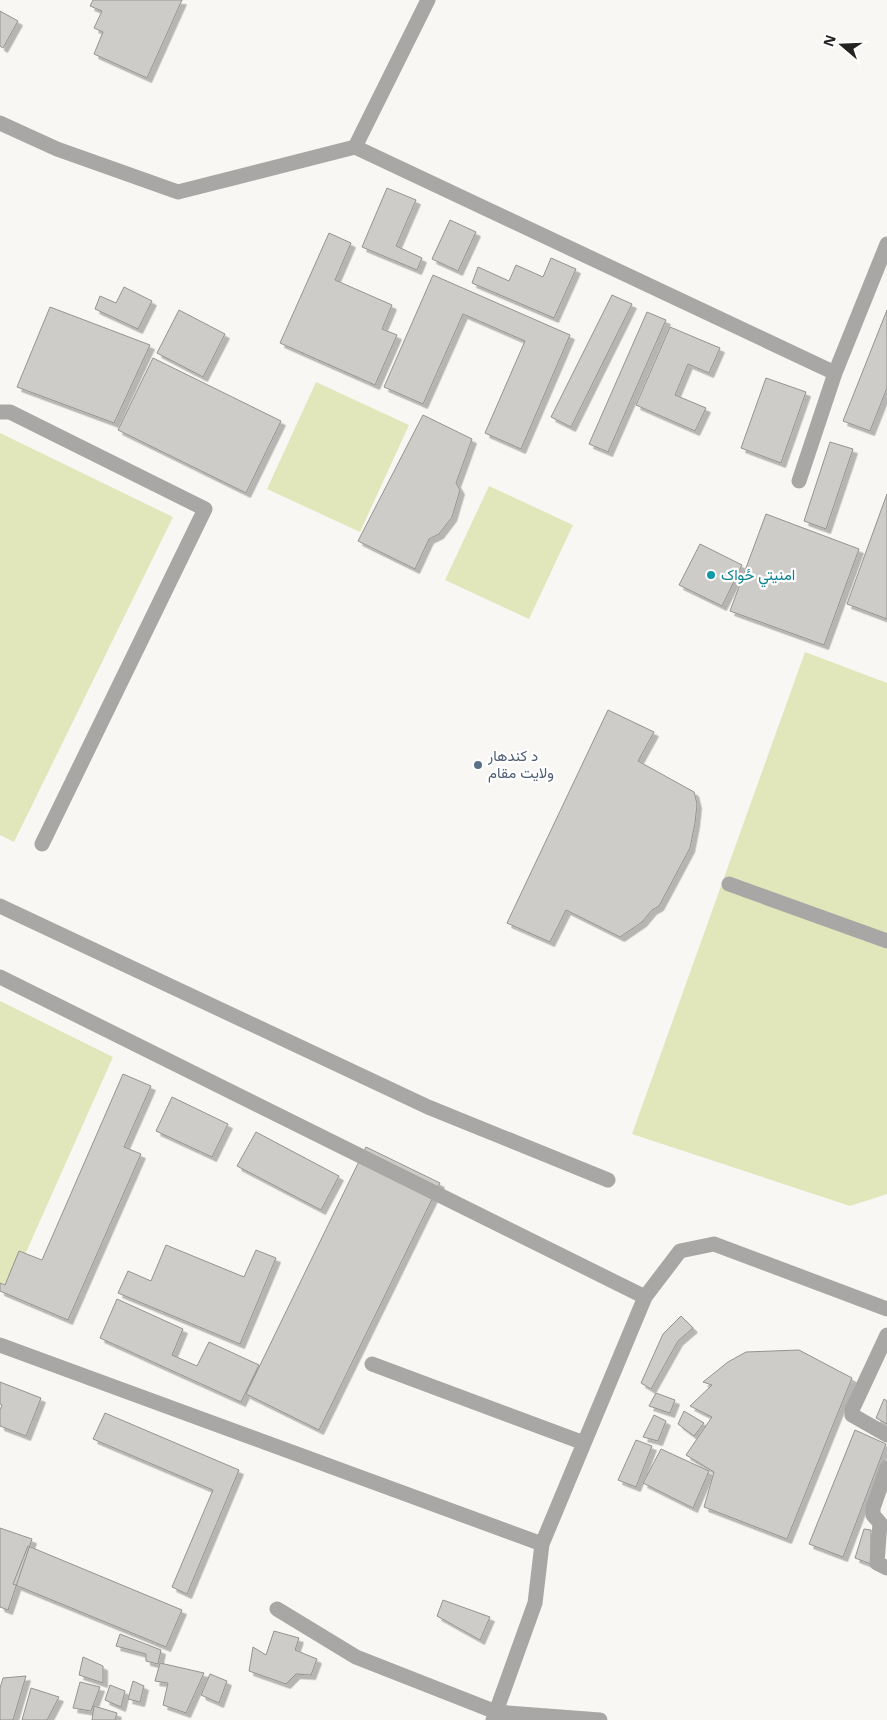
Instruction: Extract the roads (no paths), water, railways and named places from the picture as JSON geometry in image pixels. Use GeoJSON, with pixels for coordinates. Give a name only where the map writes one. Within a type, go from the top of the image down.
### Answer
{"type":"FeatureCollection","features":[{"type":"Feature","properties":{"kind":"street"},"geometry":{"type":"LineString","coordinates":[[355,148],[428,0]]}},
{"type":"Feature","properties":{"kind":"street"},"geometry":{"type":"LineString","coordinates":[[0,123],[56,149],[178,192],[355,148],[835,373]]}},
{"type":"Feature","properties":{"kind":"street"},"geometry":{"type":"LineString","coordinates":[[799,481],[835,373],[887,244]]}},
{"type":"Feature","properties":{"kind":"street"},"geometry":{"type":"LineString","coordinates":[[0,412],[10,412],[204,509],[42,844]]}},
{"type":"Feature","properties":{"kind":"street"},"geometry":{"type":"LineString","coordinates":[[729,884],[887,941]]}},
{"type":"Feature","properties":{"kind":"street"},"geometry":{"type":"LineString","coordinates":[[0,906],[428,1107],[608,1180]]}},
{"type":"Feature","properties":{"kind":"street"},"geometry":{"type":"LineString","coordinates":[[0,977],[645,1297]]}},
{"type":"Feature","properties":{"kind":"street"},"geometry":{"type":"LineString","coordinates":[[495,1716],[535,1603],[542,1544],[645,1297],[680,1251],[714,1244],[887,1308]]}},
{"type":"Feature","properties":{"kind":"street"},"geometry":{"type":"LineString","coordinates":[[887,1335],[852,1410],[852,1415],[887,1435]]}},
{"type":"Feature","properties":{"kind":"street"},"geometry":{"type":"LineString","coordinates":[[0,1345],[542,1544]]}},
{"type":"Feature","properties":{"kind":"street"},"geometry":{"type":"LineString","coordinates":[[372,1364],[584,1443]]}},
{"type":"Feature","properties":{"kind":"street"},"geometry":{"type":"LineString","coordinates":[[887,1468],[873,1508],[873,1515],[880,1523],[877,1563],[887,1568]]}},
{"type":"Feature","properties":{"kind":"street"},"geometry":{"type":"LineString","coordinates":[[277,1609],[356,1657],[495,1716],[600,1720]]}},
{"type":"Feature","properties":{"kind":"place","name":"امنيتي ځواک"},"geometry":{"type":"Point","coordinates":[711,575]}},
{"type":"Feature","properties":{"kind":"place","name":"د کندهار ولايت مقام"},"geometry":{"type":"Point","coordinates":[478,765]}}]}
